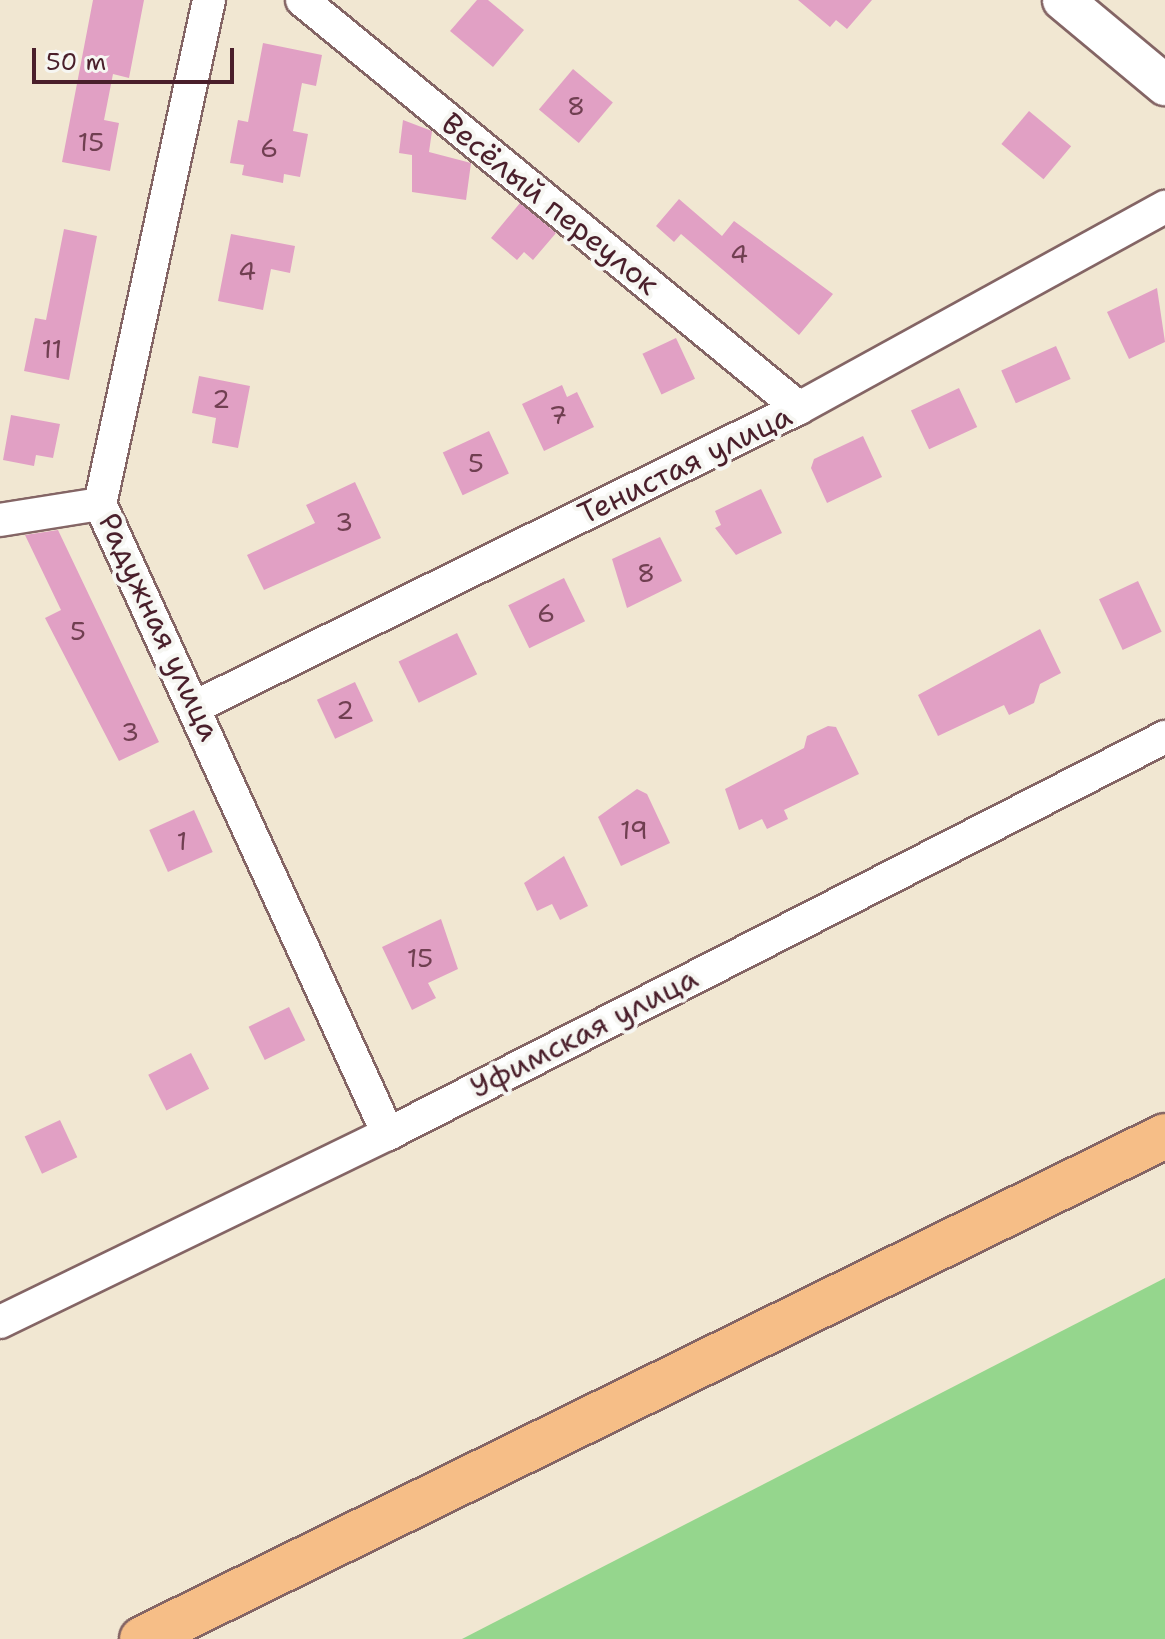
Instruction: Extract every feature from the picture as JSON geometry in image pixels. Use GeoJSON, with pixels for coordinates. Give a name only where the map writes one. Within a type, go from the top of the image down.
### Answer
{"type":"FeatureCollection","features":[{"type":"Feature","properties":{"kind":"main road"},"geometry":{"type":"LineString","coordinates":[[142,1639],[1165,1136]]}},
{"type":"Feature","properties":{"kind":"street","name":"Радужная улица"},"geometry":{"type":"LineString","coordinates":[[209,0],[100,504],[197,706],[388,1134]]}},
{"type":"Feature","properties":{"kind":"street","name":"Весёлый переулок"},"geometry":{"type":"LineString","coordinates":[[302,0],[799,408]]}},
{"type":"Feature","properties":{"kind":"street"},"geometry":{"type":"LineString","coordinates":[[1063,0],[1165,85]]}},
{"type":"Feature","properties":{"kind":"street","name":"Тенистая улица"},"geometry":{"type":"LineString","coordinates":[[197,706],[799,408],[1165,207]]}},
{"type":"Feature","properties":{"kind":"street"},"geometry":{"type":"LineString","coordinates":[[0,520],[100,504]]}},
{"type":"Feature","properties":{"kind":"street","name":"Уфимская улица"},"geometry":{"type":"LineString","coordinates":[[3,1314],[388,1134],[1165,737]]}},
{"type":"Feature","properties":{"kind":"green space"},"geometry":{"type":"Polygon","coordinates":[[[1165,1278],[1165,1639],[462,1639],[1165,1278]]]}},
{"type":"Feature","properties":{"kind":"building"},"geometry":{"type":"Polygon","coordinates":[[[93,0],[144,0],[129,78],[113,74],[104,120],[119,123],[110,171],[62,162],[93,0]]]}},
{"type":"Feature","properties":{"kind":"building"},"geometry":{"type":"Polygon","coordinates":[[[477,0],[488,0],[524,30],[493,67],[450,31],[477,0]]]}},
{"type":"Feature","properties":{"kind":"building"},"geometry":{"type":"Polygon","coordinates":[[[798,0],[872,0],[847,29],[836,20],[830,27],[798,0]]]}},
{"type":"Feature","properties":{"kind":"building"},"geometry":{"type":"Polygon","coordinates":[[[263,43],[322,55],[316,86],[302,83],[293,131],[308,134],[300,177],[284,174],[283,183],[242,175],[244,165],[230,163],[238,120],[248,122],[263,43]]]}},
{"type":"Feature","properties":{"kind":"building"},"geometry":{"type":"Polygon","coordinates":[[[573,69],[613,102],[579,143],[539,110],[573,69]]]}},
{"type":"Feature","properties":{"kind":"building"},"geometry":{"type":"Polygon","coordinates":[[[1029,111],[1071,146],[1043,179],[1001,144],[1029,111]]]}},
{"type":"Feature","properties":{"kind":"building"},"geometry":{"type":"Polygon","coordinates":[[[403,120],[432,131],[429,152],[471,163],[466,200],[412,192],[412,155],[399,153],[403,120]]]}},
{"type":"Feature","properties":{"kind":"building"},"geometry":{"type":"Polygon","coordinates":[[[679,199],[722,236],[734,221],[833,294],[799,335],[681,234],[674,242],[656,226],[679,199]]]}},
{"type":"Feature","properties":{"kind":"building"},"geometry":{"type":"Polygon","coordinates":[[[520,203],[556,233],[533,260],[524,252],[517,260],[491,238],[520,203]]]}},
{"type":"Feature","properties":{"kind":"building"},"geometry":{"type":"Polygon","coordinates":[[[64,229],[97,236],[69,380],[24,371],[35,318],[46,320],[64,229]]]}},
{"type":"Feature","properties":{"kind":"building"},"geometry":{"type":"Polygon","coordinates":[[[231,234],[295,246],[290,273],[271,269],[263,310],[218,301],[231,234]]]}},
{"type":"Feature","properties":{"kind":"building"},"geometry":{"type":"Polygon","coordinates":[[[1157,288],[1165,342],[1129,359],[1107,312],[1157,288]]]}},
{"type":"Feature","properties":{"kind":"building"},"geometry":{"type":"Polygon","coordinates":[[[676,338],[695,379],[661,394],[642,354],[676,338]]]}},
{"type":"Feature","properties":{"kind":"building"},"geometry":{"type":"Polygon","coordinates":[[[1056,346],[1071,379],[1016,403],[1001,370],[1056,346]]]}},
{"type":"Feature","properties":{"kind":"building"},"geometry":{"type":"Polygon","coordinates":[[[199,376],[250,386],[238,448],[212,443],[216,418],[192,413],[199,376]]]}},
{"type":"Feature","properties":{"kind":"building"},"geometry":{"type":"Polygon","coordinates":[[[562,385],[567,397],[577,392],[594,427],[544,451],[522,404],[562,385]]]}},
{"type":"Feature","properties":{"kind":"building"},"geometry":{"type":"Polygon","coordinates":[[[959,388],[977,427],[929,449],[911,410],[959,388]]]}},
{"type":"Feature","properties":{"kind":"building"},"geometry":{"type":"Polygon","coordinates":[[[11,415],[60,424],[53,458],[36,455],[34,466],[3,460],[11,415]]]}},
{"type":"Feature","properties":{"kind":"building"},"geometry":{"type":"Polygon","coordinates":[[[489,431],[509,474],[463,495],[443,453],[489,431]]]}},
{"type":"Feature","properties":{"kind":"building"},"geometry":{"type":"Polygon","coordinates":[[[863,436],[882,477],[827,503],[811,468],[814,459],[863,436]]]}},
{"type":"Feature","properties":{"kind":"building"},"geometry":{"type":"Polygon","coordinates":[[[355,482],[381,538],[264,590],[247,555],[315,523],[306,505],[355,482]]]}},
{"type":"Feature","properties":{"kind":"building"},"geometry":{"type":"Polygon","coordinates":[[[761,489],[782,533],[736,555],[715,528],[721,525],[715,511],[761,489]]]}},
{"type":"Feature","properties":{"kind":"building"},"geometry":{"type":"Polygon","coordinates":[[[58,530],[159,742],[119,761],[45,618],[61,610],[25,535],[58,530]]]}},
{"type":"Feature","properties":{"kind":"building"},"geometry":{"type":"Polygon","coordinates":[[[660,537],[682,581],[627,608],[612,559],[660,537]]]}},
{"type":"Feature","properties":{"kind":"building"},"geometry":{"type":"Polygon","coordinates":[[[564,578],[585,621],[529,648],[508,605],[564,578]]]}},
{"type":"Feature","properties":{"kind":"building"},"geometry":{"type":"Polygon","coordinates":[[[1138,581],[1162,632],[1123,650],[1099,599],[1138,581]]]}},
{"type":"Feature","properties":{"kind":"building"},"geometry":{"type":"Polygon","coordinates":[[[1040,629],[1061,673],[1040,684],[1034,703],[1009,715],[1004,705],[938,736],[918,695],[1040,629]]]}},
{"type":"Feature","properties":{"kind":"building"},"geometry":{"type":"Polygon","coordinates":[[[457,633],[477,674],[419,703],[399,661],[457,633]]]}},
{"type":"Feature","properties":{"kind":"building"},"geometry":{"type":"Polygon","coordinates":[[[355,682],[373,721],[335,739],[317,700],[355,682]]]}},
{"type":"Feature","properties":{"kind":"building"},"geometry":{"type":"Polygon","coordinates":[[[828,726],[836,727],[859,774],[784,810],[788,819],[767,829],[762,819],[739,830],[725,789],[804,748],[807,736],[828,726]]]}},
{"type":"Feature","properties":{"kind":"building"},"geometry":{"type":"Polygon","coordinates":[[[637,789],[647,794],[670,843],[621,866],[598,817],[637,789]]]}},
{"type":"Feature","properties":{"kind":"building"},"geometry":{"type":"Polygon","coordinates":[[[194,810],[213,852],[168,872],[149,830],[194,810]]]}},
{"type":"Feature","properties":{"kind":"building"},"geometry":{"type":"Polygon","coordinates":[[[564,856],[588,906],[560,920],[552,904],[537,911],[524,883],[564,856]]]}},
{"type":"Feature","properties":{"kind":"building"},"geometry":{"type":"Polygon","coordinates":[[[441,919],[458,969],[428,983],[436,998],[412,1010],[382,947],[441,919]]]}},
{"type":"Feature","properties":{"kind":"building"},"geometry":{"type":"Polygon","coordinates":[[[289,1007],[305,1040],[265,1060],[249,1027],[289,1007]]]}},
{"type":"Feature","properties":{"kind":"building"},"geometry":{"type":"Polygon","coordinates":[[[191,1053],[209,1089],[166,1110],[148,1075],[191,1053]]]}},
{"type":"Feature","properties":{"kind":"building"},"geometry":{"type":"Polygon","coordinates":[[[60,1120],[77,1157],[42,1174],[25,1136],[60,1120]]]}}]}
